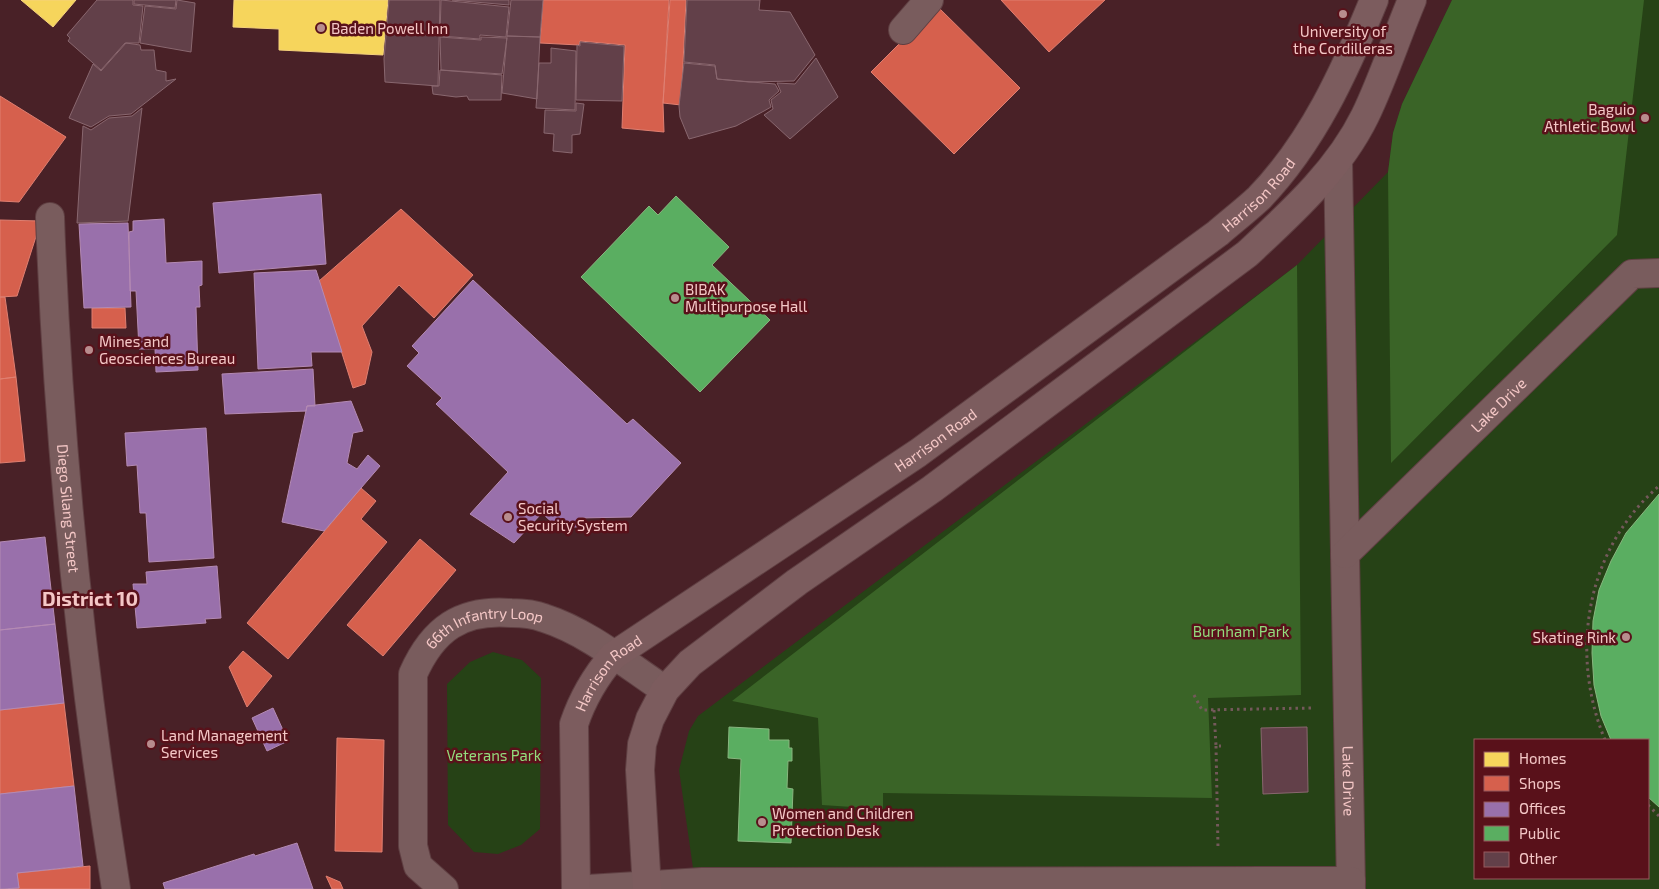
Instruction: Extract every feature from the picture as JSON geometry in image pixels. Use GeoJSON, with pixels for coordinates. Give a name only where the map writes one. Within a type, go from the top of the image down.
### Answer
{"type":"FeatureCollection","features":[{"type":"Feature","properties":{"kind":"highway","name":"Harrison Road"},"geometry":{"type":"LineString","coordinates":[[576,889],[574,724],[581,701],[593,679],[613,656],[918,453],[1218,233],[1259,198],[1293,156],[1328,103],[1374,0]]}},
{"type":"Feature","properties":{"kind":"highway"},"geometry":{"type":"LineString","coordinates":[[647,887],[640,770],[642,744],[650,719],[665,690],[697,657],[797,582],[932,489],[1240,260],[1293,212],[1338,160],[1364,117],[1412,0]]}},
{"type":"Feature","properties":{"kind":"street"},"geometry":{"type":"LineString","coordinates":[[902,30],[929,0]]}},
{"type":"Feature","properties":{"kind":"street","name":"Lake Drive"},"geometry":{"type":"LineString","coordinates":[[1338,160],[1351,885]]}},
{"type":"Feature","properties":{"kind":"street","name":"Diego Silang Street"},"geometry":{"type":"LineString","coordinates":[[50,217],[55,351],[75,582],[116,889]]}},
{"type":"Feature","properties":{"kind":"street","name":"Lake Drive"},"geometry":{"type":"LineString","coordinates":[[1345,554],[1632,274],[1659,273]]}},
{"type":"Feature","properties":{"kind":"street","name":"66th Infantry Loop"},"geometry":{"type":"LineString","coordinates":[[444,889],[418,866],[413,846],[413,674],[422,654],[438,634],[452,623],[471,615],[492,611],[545,618],[576,632],[665,690]]}},
{"type":"Feature","properties":{"kind":"street"},"geometry":{"type":"LineString","coordinates":[[588,889],[647,887],[702,882],[1351,885]]}},
{"type":"Feature","properties":{"kind":"path"},"geometry":{"type":"LineString","coordinates":[[1605,739],[1596,719],[1588,686],[1585,652],[1588,617],[1596,583],[1608,552],[1626,522],[1648,495],[1659,486]]}},
{"type":"Feature","properties":{"kind":"path"},"geometry":{"type":"LineString","coordinates":[[1194,695],[1202,710],[1312,708]]}},
{"type":"Feature","properties":{"kind":"path"},"geometry":{"type":"LineString","coordinates":[[1214,710],[1218,850]]}},
{"type":"Feature","properties":{"kind":"path"},"geometry":{"type":"LineString","coordinates":[[1216,746],[1221,746]]}},
{"type":"Feature","properties":{"kind":"path"},"geometry":{"type":"LineString","coordinates":[[1649,806],[1659,816]]}},
{"type":"Feature","properties":{"kind":"green space","name":"Burnham Park"},"geometry":{"type":"Polygon","coordinates":[[[1452,0],[1659,0],[1659,889],[696,889],[679,770],[689,731],[698,716],[1297,265],[1388,172],[1393,133],[1402,104],[1452,0]]]}},
{"type":"Feature","properties":{"kind":"green space"},"geometry":{"type":"Polygon","coordinates":[[[1452,0],[1644,0],[1617,235],[1391,463],[1388,172],[1393,133],[1402,104],[1452,0]]]}},
{"type":"Feature","properties":{"kind":"green space"},"geometry":{"type":"Polygon","coordinates":[[[1297,265],[1301,695],[1208,698],[1212,798],[883,793],[883,809],[822,805],[818,718],[732,701],[1297,265]]]}},
{"type":"Feature","properties":{"kind":"green space","name":"Veterans Park"},"geometry":{"type":"Polygon","coordinates":[[[493,652],[522,660],[541,678],[540,829],[521,845],[498,854],[474,852],[448,825],[447,684],[470,662],[493,652]]]}},
{"type":"Feature","properties":{"kind":"building: Homes"},"geometry":{"type":"Polygon","coordinates":[[[21,0],[76,0],[53,27],[21,0]]]}},
{"type":"Feature","properties":{"kind":"building: Homes","name":"Baden Powell Inn"},"geometry":{"type":"Polygon","coordinates":[[[234,0],[388,0],[383,55],[279,50],[279,29],[233,27],[234,0]]]}},
{"type":"Feature","properties":{"kind":"building: Shops"},"geometry":{"type":"Polygon","coordinates":[[[543,0],[669,0],[663,104],[664,132],[622,128],[625,45],[580,41],[579,45],[540,43],[543,0]]]}},
{"type":"Feature","properties":{"kind":"building: Shops"},"geometry":{"type":"Polygon","coordinates":[[[670,0],[686,0],[681,105],[663,103],[670,0]]]}},
{"type":"Feature","properties":{"kind":"building: Shops"},"geometry":{"type":"Polygon","coordinates":[[[1001,0],[1105,0],[1049,52],[1001,0]]]}},
{"type":"Feature","properties":{"kind":"building: Shops"},"geometry":{"type":"Polygon","coordinates":[[[937,6],[1020,88],[954,154],[871,72],[937,6]]]}},
{"type":"Feature","properties":{"kind":"building: Shops"},"geometry":{"type":"Polygon","coordinates":[[[0,96],[66,137],[19,202],[0,201],[0,96]]]}},
{"type":"Feature","properties":{"kind":"building: Shops"},"geometry":{"type":"Polygon","coordinates":[[[401,209],[473,275],[434,318],[399,285],[362,326],[372,352],[365,384],[353,388],[319,281],[401,209]]]}},
{"type":"Feature","properties":{"kind":"building: Shops"},"geometry":{"type":"Polygon","coordinates":[[[0,220],[41,221],[17,296],[0,297],[0,220]]]}},
{"type":"Feature","properties":{"kind":"building: Shops"},"geometry":{"type":"Polygon","coordinates":[[[0,297],[5,297],[16,377],[0,379],[0,297]]]}},
{"type":"Feature","properties":{"kind":"building: Shops"},"geometry":{"type":"Polygon","coordinates":[[[92,308],[125,308],[126,328],[92,328],[92,308]]]}},
{"type":"Feature","properties":{"kind":"building: Shops"},"geometry":{"type":"Polygon","coordinates":[[[16,377],[25,461],[0,463],[0,379],[16,377]]]}},
{"type":"Feature","properties":{"kind":"building: Shops"},"geometry":{"type":"Polygon","coordinates":[[[361,488],[376,501],[361,519],[387,542],[288,659],[247,623],[361,488]]]}},
{"type":"Feature","properties":{"kind":"building: Shops"},"geometry":{"type":"Polygon","coordinates":[[[420,539],[456,570],[383,656],[347,625],[420,539]]]}},
{"type":"Feature","properties":{"kind":"building: Shops"},"geometry":{"type":"Polygon","coordinates":[[[243,651],[272,676],[247,707],[229,667],[243,651]]]}},
{"type":"Feature","properties":{"kind":"building: Shops"},"geometry":{"type":"Polygon","coordinates":[[[64,703],[74,786],[0,794],[0,710],[64,703]]]}},
{"type":"Feature","properties":{"kind":"building: Shops"},"geometry":{"type":"Polygon","coordinates":[[[337,738],[384,740],[382,852],[335,851],[337,738]]]}},
{"type":"Feature","properties":{"kind":"building: Shops"},"geometry":{"type":"Polygon","coordinates":[[[90,866],[90,889],[8,889],[19,888],[17,873],[90,866]]]}},
{"type":"Feature","properties":{"kind":"building: Shops"},"geometry":{"type":"Polygon","coordinates":[[[326,876],[340,882],[343,889],[332,889],[326,876]]]}},
{"type":"Feature","properties":{"kind":"building: Offices"},"geometry":{"type":"Polygon","coordinates":[[[321,194],[326,264],[219,273],[213,203],[321,194]]]}},
{"type":"Feature","properties":{"kind":"building: Offices"},"geometry":{"type":"Polygon","coordinates":[[[164,219],[166,263],[202,261],[202,285],[199,286],[200,307],[196,307],[198,370],[156,372],[155,349],[139,349],[136,291],[130,291],[129,232],[133,231],[133,221],[164,219]]]}},
{"type":"Feature","properties":{"kind":"building: Offices"},"geometry":{"type":"Polygon","coordinates":[[[128,223],[131,307],[84,308],[79,224],[128,223]]]}},
{"type":"Feature","properties":{"kind":"building: Offices"},"geometry":{"type":"Polygon","coordinates":[[[316,270],[342,352],[311,352],[312,366],[258,369],[254,273],[316,270]]]}},
{"type":"Feature","properties":{"kind":"building: Offices"},"geometry":{"type":"Polygon","coordinates":[[[473,280],[627,424],[633,419],[681,463],[631,517],[579,518],[579,527],[557,527],[542,513],[514,543],[470,514],[508,472],[436,404],[442,398],[407,366],[419,353],[412,346],[473,280]]]}},
{"type":"Feature","properties":{"kind":"building: Offices"},"geometry":{"type":"Polygon","coordinates":[[[313,369],[315,406],[307,406],[306,411],[225,414],[222,374],[313,369]]]}},
{"type":"Feature","properties":{"kind":"building: Offices"},"geometry":{"type":"Polygon","coordinates":[[[351,401],[363,431],[353,433],[347,463],[357,469],[368,455],[380,466],[324,531],[282,522],[307,406],[351,401]]]}},
{"type":"Feature","properties":{"kind":"building: Offices"},"geometry":{"type":"Polygon","coordinates":[[[206,428],[214,558],[149,562],[146,513],[140,513],[137,465],[127,466],[125,433],[206,428]]]}},
{"type":"Feature","properties":{"kind":"building: Offices"},"geometry":{"type":"Polygon","coordinates":[[[45,537],[55,624],[0,630],[0,542],[45,537]]]}},
{"type":"Feature","properties":{"kind":"building: Offices"},"geometry":{"type":"Polygon","coordinates":[[[217,566],[221,618],[205,619],[206,623],[137,628],[133,584],[147,584],[146,572],[217,566]]]}},
{"type":"Feature","properties":{"kind":"building: Offices"},"geometry":{"type":"Polygon","coordinates":[[[55,624],[64,703],[0,710],[0,630],[55,624]]]}},
{"type":"Feature","properties":{"kind":"building: Offices"},"geometry":{"type":"Polygon","coordinates":[[[273,708],[288,741],[267,751],[252,718],[273,708]]]}},
{"type":"Feature","properties":{"kind":"building: Offices"},"geometry":{"type":"Polygon","coordinates":[[[74,786],[83,866],[17,873],[19,888],[0,889],[0,794],[74,786]]]}},
{"type":"Feature","properties":{"kind":"building: Offices"},"geometry":{"type":"Polygon","coordinates":[[[297,843],[313,889],[165,889],[163,883],[254,854],[255,856],[297,843]]]}},
{"type":"Feature","properties":{"kind":"building: Public","name":"BIBAK Multipurpose Hall"},"geometry":{"type":"Polygon","coordinates":[[[676,196],[729,247],[712,265],[770,320],[700,392],[581,277],[649,206],[658,215],[676,196]]]}},
{"type":"Feature","properties":{"kind":"building: Public","name":"Skating Rink"},"geometry":{"type":"Polygon","coordinates":[[[1659,494],[1659,807],[1649,798],[1649,739],[1611,739],[1601,716],[1594,685],[1593,621],[1599,590],[1611,561],[1626,533],[1659,494]]]}},
{"type":"Feature","properties":{"kind":"building: Public"},"geometry":{"type":"Polygon","coordinates":[[[729,727],[769,729],[769,740],[789,740],[789,748],[792,748],[792,761],[788,761],[787,788],[793,789],[791,843],[738,841],[741,759],[728,758],[729,727]]]}},
{"type":"Feature","properties":{"kind":"building: Other"},"geometry":{"type":"Polygon","coordinates":[[[97,0],[133,0],[133,5],[143,6],[139,43],[125,43],[101,70],[68,41],[70,38],[67,35],[97,0]]]}},
{"type":"Feature","properties":{"kind":"building: Other"},"geometry":{"type":"Polygon","coordinates":[[[134,0],[176,0],[175,8],[134,4],[134,0]]]}},
{"type":"Feature","properties":{"kind":"building: Other"},"geometry":{"type":"Polygon","coordinates":[[[177,0],[195,3],[191,52],[140,43],[145,6],[176,9],[177,0]]]}},
{"type":"Feature","properties":{"kind":"building: Other"},"geometry":{"type":"Polygon","coordinates":[[[389,0],[440,0],[438,86],[385,82],[384,59],[389,0]]]}},
{"type":"Feature","properties":{"kind":"building: Other"},"geometry":{"type":"Polygon","coordinates":[[[441,0],[509,7],[506,37],[480,35],[480,39],[440,36],[441,0]]]}},
{"type":"Feature","properties":{"kind":"building: Other"},"geometry":{"type":"Polygon","coordinates":[[[452,0],[509,0],[509,5],[452,0]]]}},
{"type":"Feature","properties":{"kind":"building: Other"},"geometry":{"type":"Polygon","coordinates":[[[511,0],[543,0],[540,37],[507,36],[511,0]]]}},
{"type":"Feature","properties":{"kind":"building: Other"},"geometry":{"type":"Polygon","coordinates":[[[687,0],[760,0],[759,10],[790,12],[815,55],[794,81],[749,82],[717,79],[715,65],[684,62],[687,0]]]}},
{"type":"Feature","properties":{"kind":"building: Other"},"geometry":{"type":"Polygon","coordinates":[[[507,36],[540,37],[537,99],[502,93],[507,36]]]}},
{"type":"Feature","properties":{"kind":"building: Other"},"geometry":{"type":"Polygon","coordinates":[[[440,37],[481,40],[481,37],[507,38],[502,74],[441,70],[440,37]]]}},
{"type":"Feature","properties":{"kind":"building: Other"},"geometry":{"type":"Polygon","coordinates":[[[580,42],[624,46],[622,101],[576,100],[577,45],[580,46],[580,42]]]}},
{"type":"Feature","properties":{"kind":"building: Other"},"geometry":{"type":"Polygon","coordinates":[[[126,43],[140,45],[141,50],[154,50],[156,70],[166,72],[166,81],[176,79],[131,114],[109,116],[91,127],[69,118],[93,64],[101,71],[126,43]]]}},
{"type":"Feature","properties":{"kind":"building: Other"},"geometry":{"type":"Polygon","coordinates":[[[551,48],[576,51],[575,110],[536,108],[539,63],[551,63],[551,48]]]}},
{"type":"Feature","properties":{"kind":"building: Other"},"geometry":{"type":"Polygon","coordinates":[[[816,58],[838,97],[790,139],[764,115],[773,109],[771,100],[781,92],[777,83],[795,84],[816,58]]]}},
{"type":"Feature","properties":{"kind":"building: Other"},"geometry":{"type":"Polygon","coordinates":[[[684,63],[715,66],[717,79],[775,84],[779,91],[769,100],[771,107],[736,126],[689,139],[680,117],[679,106],[684,63]]]}},
{"type":"Feature","properties":{"kind":"building: Other"},"geometry":{"type":"Polygon","coordinates":[[[440,70],[502,75],[501,100],[469,100],[467,96],[456,97],[433,94],[432,86],[439,86],[440,70]]]}},
{"type":"Feature","properties":{"kind":"building: Other"},"geometry":{"type":"Polygon","coordinates":[[[576,103],[584,104],[580,134],[572,135],[572,153],[553,151],[554,134],[544,133],[545,110],[576,111],[576,103]]]}},
{"type":"Feature","properties":{"kind":"building: Other"},"geometry":{"type":"Polygon","coordinates":[[[142,108],[128,221],[77,223],[83,126],[91,130],[109,118],[132,116],[142,108]]]}},
{"type":"Feature","properties":{"kind":"building: Other"},"geometry":{"type":"Polygon","coordinates":[[[1307,727],[1308,792],[1263,794],[1261,728],[1307,727]]]}},
{"type":"Feature","properties":{"kind":"place","name":"University of the Cordilleras"},"geometry":{"type":"Point","coordinates":[1343,14]}},
{"type":"Feature","properties":{"kind":"place","name":"Baden Powell Inn"},"geometry":{"type":"Point","coordinates":[321,28]}},
{"type":"Feature","properties":{"kind":"place","name":"Baguio Athletic Bowl"},"geometry":{"type":"Point","coordinates":[1645,118]}},
{"type":"Feature","properties":{"kind":"place","name":"BIBAK Multipurpose Hall"},"geometry":{"type":"Point","coordinates":[675,298]}},
{"type":"Feature","properties":{"kind":"place","name":"Mines and Geosciences Bureau"},"geometry":{"type":"Point","coordinates":[89,350]}},
{"type":"Feature","properties":{"kind":"place","name":"Social Security System"},"geometry":{"type":"Point","coordinates":[508,517]}},
{"type":"Feature","properties":{"kind":"place","name":"Skating Rink"},"geometry":{"type":"Point","coordinates":[1626,637]}},
{"type":"Feature","properties":{"kind":"place","name":"Land Management Services"},"geometry":{"type":"Point","coordinates":[151,744]}},
{"type":"Feature","properties":{"kind":"place","name":"Women and Children Protection Desk"},"geometry":{"type":"Point","coordinates":[762,822]}},
{"type":"Feature","properties":{"kind":"district","name":"District 10"},"geometry":{"type":"Point","coordinates":[90,598]}}]}
